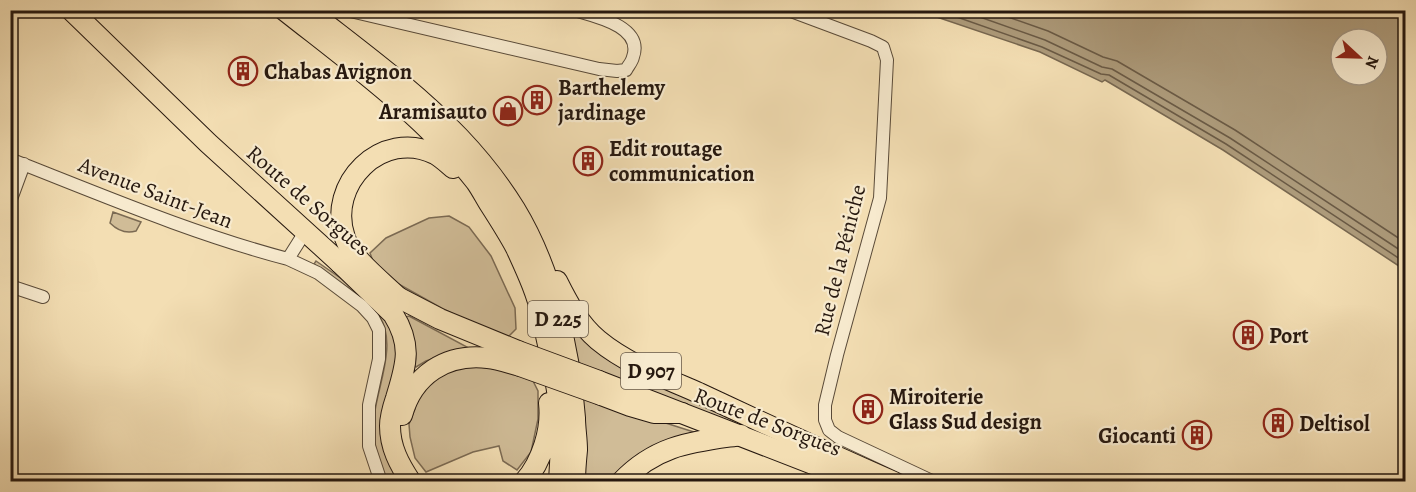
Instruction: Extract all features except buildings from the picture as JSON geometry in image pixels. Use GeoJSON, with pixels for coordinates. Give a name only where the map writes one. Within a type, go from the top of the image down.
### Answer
{"type":"FeatureCollection","features":[{"type":"Feature","properties":{"kind":"main road","name":"Route de Sorgues"},"geometry":{"type":"LineString","coordinates":[[71,10],[208,143],[340,263],[374,285],[519,358],[600,388],[630,406],[654,413],[682,413],[859,482]]}},
{"type":"Feature","properties":{"kind":"main road"},"geometry":{"type":"LineString","coordinates":[[284,10],[385,90],[438,139],[477,183],[506,229],[525,267],[541,311],[541,340],[550,409],[542,453],[537,465],[524,482]]}},
{"type":"Feature","properties":{"kind":"main road","name":"D 907"},"geometry":{"type":"LineString","coordinates":[[308,10],[400,81],[458,136],[488,172],[502,180],[518,201],[576,317],[597,340],[638,365],[894,482]]}},
{"type":"Feature","properties":{"kind":"main road"},"geometry":{"type":"LineString","coordinates":[[321,10],[394,68],[400,81]]}},
{"type":"Feature","properties":{"kind":"main road"},"geometry":{"type":"LineString","coordinates":[[400,299],[349,246],[341,219],[345,193],[350,182],[365,163],[375,156],[397,149],[422,150],[433,153],[460,175],[485,209],[510,252],[528,294],[541,311]]}},
{"type":"Feature","properties":{"kind":"main road","name":"D 225"},"geometry":{"type":"LineString","coordinates":[[488,172],[518,215],[550,285],[567,355],[573,394],[577,448],[575,482]]}},
{"type":"Feature","properties":{"kind":"main road"},"geometry":{"type":"LineString","coordinates":[[340,263],[393,314],[404,334],[407,346],[406,365],[390,424],[395,455],[411,482]]}},
{"type":"Feature","properties":{"kind":"main road","name":"D 225"},"geometry":{"type":"LineString","coordinates":[[541,311],[561,420],[559,482]]}},
{"type":"Feature","properties":{"kind":"main road","name":"D 907"},"geometry":{"type":"LineString","coordinates":[[427,482],[409,458],[403,446],[401,430],[408,398],[421,379],[440,366],[474,358],[519,358]]}},
{"type":"Feature","properties":{"kind":"main road"},"geometry":{"type":"LineString","coordinates":[[621,482],[658,453],[695,442],[741,435]]}},
{"type":"Feature","properties":{"kind":"street"},"geometry":{"type":"LineString","coordinates":[[346,10],[599,69],[626,70],[633,57],[634,45],[625,29],[601,18],[574,10]]}},
{"type":"Feature","properties":{"kind":"street","name":"Rue de la Péniche"},"geometry":{"type":"LineString","coordinates":[[788,10],[883,47],[887,60],[880,198],[837,356],[825,405],[825,420],[829,430],[838,437],[934,482]]}},
{"type":"Feature","properties":{"kind":"street","name":"Avenue Saint-Jean"},"geometry":{"type":"LineString","coordinates":[[10,159],[244,247],[288,260],[318,273],[362,306],[373,318],[379,330],[379,359],[369,405],[369,446],[381,482]]}},
{"type":"Feature","properties":{"kind":"street"},"geometry":{"type":"LineString","coordinates":[[10,202],[24,164]]}},
{"type":"Feature","properties":{"kind":"street"},"geometry":{"type":"LineString","coordinates":[[288,260],[306,232]]}},
{"type":"Feature","properties":{"kind":"street"},"geometry":{"type":"LineString","coordinates":[[10,285],[43,297]]}},
{"type":"Feature","properties":{"kind":"street"},"geometry":{"type":"LineString","coordinates":[[813,464],[832,482]]}},
{"type":"Feature","properties":{"kind":"shaded area"},"geometry":{"type":"Polygon","coordinates":[[[113,212],[141,222],[136,231],[125,232],[110,223],[113,212]]]}},
{"type":"Feature","properties":{"kind":"shaded area"},"geometry":{"type":"Polygon","coordinates":[[[449,216],[469,227],[491,256],[515,308],[516,329],[506,339],[445,310],[377,272],[370,253],[386,238],[429,218],[449,216]]]}},
{"type":"Feature","properties":{"kind":"shaded area"},"geometry":{"type":"Polygon","coordinates":[[[316,261],[372,300],[399,331],[393,388],[403,481],[387,481],[380,469],[376,450],[375,413],[387,350],[384,326],[379,316],[366,302],[314,264],[316,261]]]}},
{"type":"Feature","properties":{"kind":"shaded area"},"geometry":{"type":"Polygon","coordinates":[[[409,316],[467,347],[426,361],[416,367],[413,364],[406,317],[409,316]]]}},
{"type":"Feature","properties":{"kind":"shaded area"},"geometry":{"type":"Polygon","coordinates":[[[570,319],[812,452],[603,374],[577,362],[570,319]]]}},
{"type":"Feature","properties":{"kind":"shaded area"},"geometry":{"type":"Polygon","coordinates":[[[461,367],[520,372],[533,381],[538,391],[538,419],[531,452],[517,470],[503,461],[499,446],[473,452],[426,472],[415,458],[409,424],[418,397],[428,383],[442,374],[461,367]]]}},
{"type":"Feature","properties":{"kind":"shaded area"},"geometry":{"type":"Polygon","coordinates":[[[581,396],[697,433],[615,481],[583,481],[581,396]]]}},
{"type":"Feature","properties":{"kind":"water"},"geometry":{"type":"Polygon","coordinates":[[[919,11],[1386,11],[1405,22],[1405,270],[1223,150],[1105,80],[1102,82],[1040,52],[919,11]]]}},
{"type":"Feature","properties":{"kind":"place","name":"Chabas Avignon"},"geometry":{"type":"Point","coordinates":[243,71]}},
{"type":"Feature","properties":{"kind":"place","name":"Barthelemy jardinage"},"geometry":{"type":"Point","coordinates":[537,100]}},
{"type":"Feature","properties":{"kind":"place","name":"Aramisauto"},"geometry":{"type":"Point","coordinates":[508,111]}},
{"type":"Feature","properties":{"kind":"place","name":"Edit routage communication"},"geometry":{"type":"Point","coordinates":[588,161]}},
{"type":"Feature","properties":{"kind":"place","name":"Port"},"geometry":{"type":"Point","coordinates":[1248,335]}},
{"type":"Feature","properties":{"kind":"place","name":"Miroiterie Glass Sud design"},"geometry":{"type":"Point","coordinates":[868,409]}},
{"type":"Feature","properties":{"kind":"place","name":"Deltisol"},"geometry":{"type":"Point","coordinates":[1278,423]}},
{"type":"Feature","properties":{"kind":"place","name":"Giocanti"},"geometry":{"type":"Point","coordinates":[1197,435]}}]}
